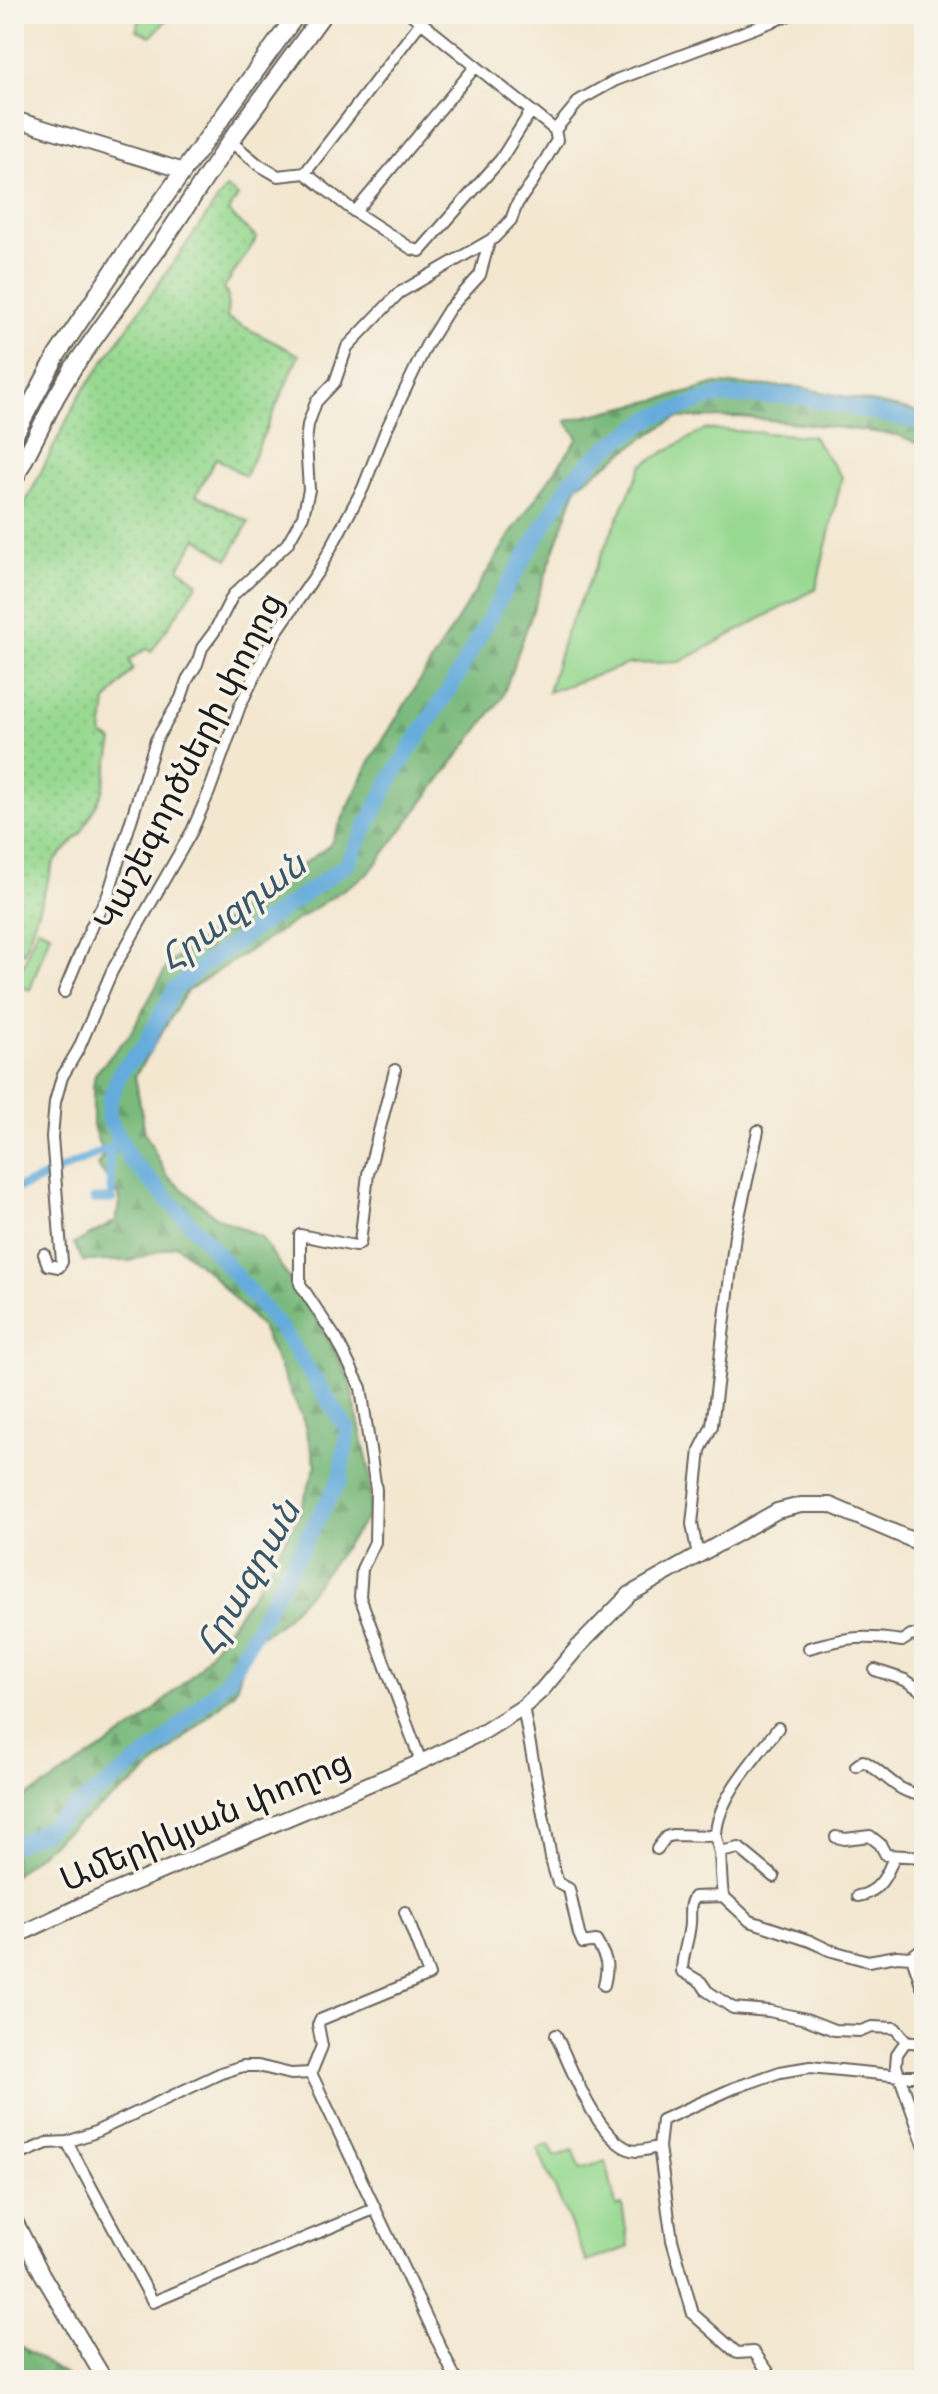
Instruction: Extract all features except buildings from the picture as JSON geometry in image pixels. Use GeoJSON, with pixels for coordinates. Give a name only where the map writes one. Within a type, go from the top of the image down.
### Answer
{"type":"FeatureCollection","features":[{"type":"Feature","properties":{"kind":"main road"},"geometry":{"type":"LineString","coordinates":[[14,436],[57,355],[297,14]]}},
{"type":"Feature","properties":{"kind":"main road"},"geometry":{"type":"LineString","coordinates":[[14,480],[73,368],[230,141],[323,14]]}},
{"type":"Feature","properties":{"kind":"main road"},"geometry":{"type":"LineString","coordinates":[[271,51],[275,62],[288,63]]}},
{"type":"Feature","properties":{"kind":"main road"},"geometry":{"type":"LineString","coordinates":[[246,85],[260,84],[262,98]]}},
{"type":"Feature","properties":{"kind":"street"},"geometry":{"type":"LineString","coordinates":[[411,14],[555,130],[580,100],[616,80],[792,14]]}},
{"type":"Feature","properties":{"kind":"street"},"geometry":{"type":"LineString","coordinates":[[305,173],[421,22]]}},
{"type":"Feature","properties":{"kind":"street"},"geometry":{"type":"LineString","coordinates":[[355,212],[476,66]]}},
{"type":"Feature","properties":{"kind":"street"},"geometry":{"type":"LineString","coordinates":[[230,141],[278,176],[305,173],[355,212],[412,249],[420,251],[501,159],[531,111]]}},
{"type":"Feature","properties":{"kind":"street"},"geometry":{"type":"LineString","coordinates":[[14,119],[184,171]]}},
{"type":"Feature","properties":{"kind":"street","name":"Կաշեգործների փողոց"},"geometry":{"type":"LineString","coordinates":[[64,992],[108,895],[156,740],[181,698],[202,648],[223,617],[233,595],[287,544],[303,516],[309,490],[308,425],[316,402],[335,382],[347,347],[399,293],[489,242],[511,220],[517,204],[557,140],[555,130]]}},
{"type":"Feature","properties":{"kind":"street","name":"Կաշեգործների փողոց"},"geometry":{"type":"LineString","coordinates":[[44,1254],[48,1265],[59,1267],[62,1262],[52,1137],[55,1102],[62,1077],[79,1048],[112,971],[192,831],[240,706],[275,634],[319,570],[363,488],[406,384],[449,309],[480,275],[489,242]]}},
{"type":"Feature","properties":{"kind":"street"},"geometry":{"type":"LineString","coordinates":[[395,1070],[368,1174],[360,1243],[355,1246],[300,1235],[300,1284],[337,1340],[361,1388],[376,1490],[375,1542],[362,1569],[360,1597],[421,1762]]}},
{"type":"Feature","properties":{"kind":"street"},"geometry":{"type":"LineString","coordinates":[[698,1556],[692,1524],[700,1450],[712,1426],[735,1235],[758,1131]]}},
{"type":"Feature","properties":{"kind":"street","name":"Ամերիկյան փողոց"},"geometry":{"type":"LineString","coordinates":[[14,1937],[97,1898],[421,1762],[485,1731],[523,1707],[542,1690],[577,1648],[630,1594],[777,1511],[801,1505],[830,1505],[924,1545]]}},
{"type":"Feature","properties":{"kind":"street"},"geometry":{"type":"LineString","coordinates":[[809,1648],[853,1636],[902,1641],[911,1635],[924,1637]]}},
{"type":"Feature","properties":{"kind":"street"},"geometry":{"type":"LineString","coordinates":[[875,1670],[905,1680],[924,1692]]}},
{"type":"Feature","properties":{"kind":"street"},"geometry":{"type":"LineString","coordinates":[[523,1707],[555,1873],[558,1883],[569,1889],[583,1943],[596,1941],[606,1958],[604,1985]]}},
{"type":"Feature","properties":{"kind":"street"},"geometry":{"type":"LineString","coordinates":[[778,1728],[738,1780],[724,1806],[716,1836],[723,1896],[750,1921],[868,1961],[893,1956],[912,1957],[924,1947]]}},
{"type":"Feature","properties":{"kind":"street"},"geometry":{"type":"LineString","coordinates":[[856,1766],[863,1761],[901,1790],[912,1795],[924,1795]]}},
{"type":"Feature","properties":{"kind":"street"},"geometry":{"type":"LineString","coordinates":[[657,1849],[666,1837],[672,1835],[716,1836]]}},
{"type":"Feature","properties":{"kind":"street"},"geometry":{"type":"LineString","coordinates":[[836,1837],[870,1836],[880,1844],[886,1855],[924,1857]]}},
{"type":"Feature","properties":{"kind":"street"},"geometry":{"type":"LineString","coordinates":[[720,1852],[739,1848],[774,1877]]}},
{"type":"Feature","properties":{"kind":"street"},"geometry":{"type":"LineString","coordinates":[[858,1896],[871,1893],[878,1887],[894,1857]]}},
{"type":"Feature","properties":{"kind":"street"},"geometry":{"type":"LineString","coordinates":[[723,1896],[694,1897],[690,1902],[690,1924],[682,1957],[682,1971],[701,1982],[713,1996],[733,2008],[806,2019],[834,2030],[895,2028],[906,2041],[924,2044]]}},
{"type":"Feature","properties":{"kind":"street"},"geometry":{"type":"LineString","coordinates":[[405,1912],[429,1975],[320,2020],[322,2046],[311,2073],[456,2380]]}},
{"type":"Feature","properties":{"kind":"street"},"geometry":{"type":"LineString","coordinates":[[912,1957],[922,1987]]}},
{"type":"Feature","properties":{"kind":"street"},"geometry":{"type":"LineString","coordinates":[[556,2035],[597,2122],[627,2149],[636,2151],[659,2147]]}},
{"type":"Feature","properties":{"kind":"street"},"geometry":{"type":"LineString","coordinates":[[906,2041],[897,2054],[896,2066],[924,2145]]}},
{"type":"Feature","properties":{"kind":"street"},"geometry":{"type":"LineString","coordinates":[[14,2157],[47,2143],[67,2142],[93,2133],[221,2073],[243,2066],[258,2066],[291,2074],[311,2073]]}},
{"type":"Feature","properties":{"kind":"street"},"geometry":{"type":"LineString","coordinates":[[774,2380],[754,2352],[737,2353],[693,2314],[672,2240],[659,2147],[662,2120],[734,2088],[780,2072],[810,2067],[924,2076]]}},
{"type":"Feature","properties":{"kind":"street"},"geometry":{"type":"LineString","coordinates":[[67,2142],[153,2302],[374,2209]]}},
{"type":"Feature","properties":{"kind":"street"},"geometry":{"type":"LineString","coordinates":[[14,2219],[42,2274],[105,2380]]}},
{"type":"Feature","properties":{"kind":"green space"},"geometry":{"type":"Polygon","coordinates":[[[142,14],[172,15],[151,36],[136,30],[142,14]]]}},
{"type":"Feature","properties":{"kind":"green space"},"geometry":{"type":"Polygon","coordinates":[[[226,188],[238,196],[228,212],[257,238],[224,288],[228,297],[227,318],[299,355],[245,476],[216,458],[196,495],[249,522],[228,559],[197,538],[179,568],[198,583],[151,652],[146,649],[129,660],[133,669],[106,702],[102,735],[113,741],[103,792],[81,833],[54,862],[24,953],[14,947],[14,526],[78,398],[226,188]]]}},
{"type":"Feature","properties":{"kind":"green space"},"geometry":{"type":"Polygon","coordinates":[[[716,384],[798,387],[924,413],[924,446],[898,435],[808,424],[739,417],[676,418],[577,486],[502,698],[369,873],[187,991],[135,1076],[145,1133],[167,1176],[215,1216],[261,1237],[322,1327],[349,1379],[369,1468],[370,1514],[310,1592],[277,1626],[258,1637],[245,1660],[235,1691],[142,1777],[58,1838],[14,1875],[14,1803],[141,1723],[197,1670],[254,1592],[298,1517],[316,1465],[302,1417],[261,1327],[211,1274],[176,1245],[130,1261],[83,1261],[74,1244],[116,1221],[120,1197],[97,1165],[103,1156],[93,1126],[95,1074],[130,1034],[168,965],[235,912],[330,845],[370,761],[510,535],[578,438],[566,421],[716,384]]]}},
{"type":"Feature","properties":{"kind":"green space"},"geometry":{"type":"Polygon","coordinates":[[[705,429],[812,436],[842,477],[816,589],[680,662],[629,664],[548,692],[565,635],[642,465],[705,429]]]}},
{"type":"Feature","properties":{"kind":"green space"},"geometry":{"type":"Polygon","coordinates":[[[37,928],[50,933],[30,990],[16,985],[37,928]]]}},
{"type":"Feature","properties":{"kind":"green space"},"geometry":{"type":"Polygon","coordinates":[[[549,2144],[555,2157],[573,2150],[581,2169],[606,2161],[616,2206],[622,2205],[629,2247],[587,2262],[537,2148],[549,2144]]]}},
{"type":"Feature","properties":{"kind":"green space"},"geometry":{"type":"Polygon","coordinates":[[[14,2342],[64,2374],[69,2380],[14,2380],[14,2342]]]}},
{"type":"Feature","properties":{"kind":"waterway","name":"Հրազդան"},"geometry":{"type":"LineString","coordinates":[[14,1845],[44,1831],[161,1745],[228,1679],[340,1479],[348,1430],[281,1329],[203,1237],[130,1159],[108,1117],[110,1100],[120,1072],[144,1047],[174,990],[199,968],[347,864],[393,775],[454,682],[572,479],[608,447],[653,417],[716,396],[797,396],[924,423]]}},
{"type":"Feature","properties":{"kind":"waterway"},"geometry":{"type":"LineString","coordinates":[[14,1189],[120,1143]]}},
{"type":"Feature","properties":{"kind":"waterway"},"geometry":{"type":"LineString","coordinates":[[94,1199],[112,1199],[109,1159],[112,1147]]}},
{"type":"Feature","properties":{"kind":"waterway","name":"Հրազդան"},"geometry":{"type":"LineString","coordinates":[[14,2375],[22,2380]]}}]}
